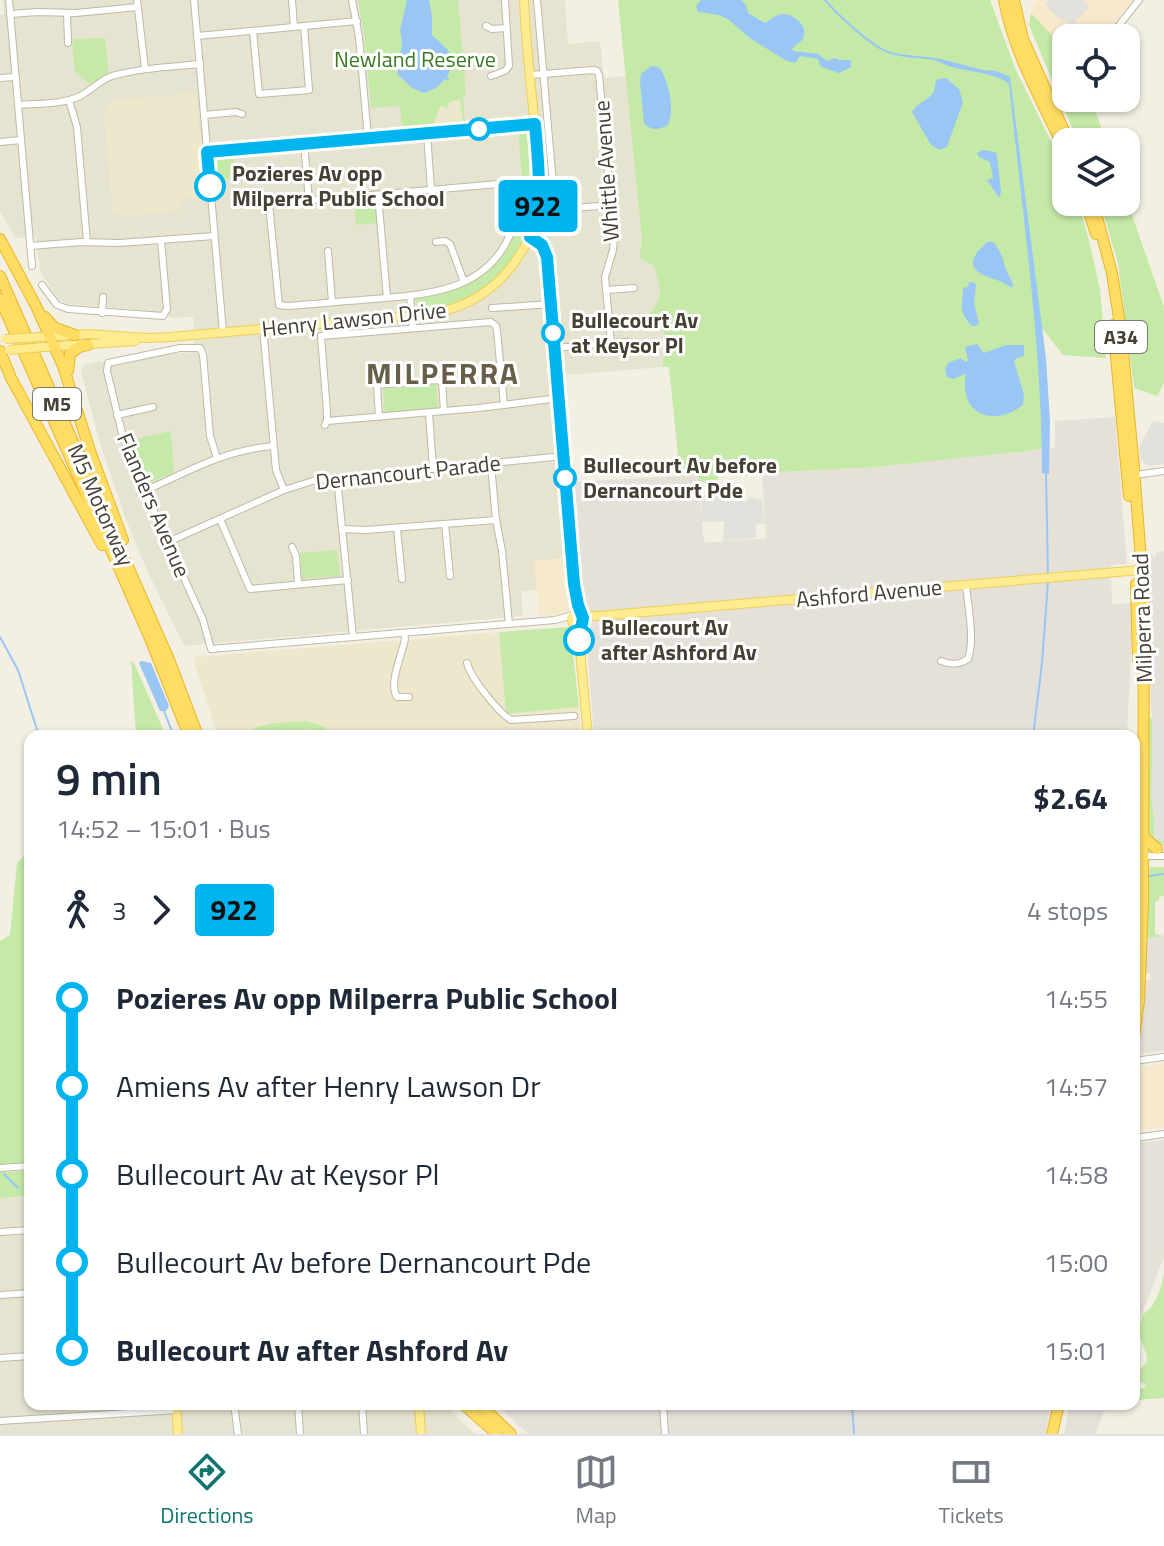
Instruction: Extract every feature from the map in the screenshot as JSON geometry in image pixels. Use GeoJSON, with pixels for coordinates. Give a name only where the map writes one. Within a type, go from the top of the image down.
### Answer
{"type":"FeatureCollection","features":[{"type":"Feature","properties":{"kind":"highway"},"geometry":{"type":"LineString","coordinates":[[1001,0],[1020,56],[1054,128]]}},
{"type":"Feature","properties":{"kind":"highway"},"geometry":{"type":"LineString","coordinates":[[1014,0],[1023,39],[1063,128]]}},
{"type":"Feature","properties":{"kind":"highway","name":"Milperra Road"},"geometry":{"type":"LineString","coordinates":[[1090,216],[1109,295],[1131,475]]}},
{"type":"Feature","properties":{"kind":"highway","name":"Milperra Road"},"geometry":{"type":"LineString","coordinates":[[1097,216],[1117,302],[1145,628],[1140,990]]}},
{"type":"Feature","properties":{"kind":"highway"},"geometry":{"type":"LineString","coordinates":[[0,239],[36,306],[47,342],[70,381]]}},
{"type":"Feature","properties":{"kind":"highway","name":"M5 Motorway"},"geometry":{"type":"LineString","coordinates":[[0,276],[170,662],[196,730]]}},
{"type":"Feature","properties":{"kind":"highway","name":"M5 Motorway"},"geometry":{"type":"LineString","coordinates":[[0,299],[149,636],[187,730]]}},
{"type":"Feature","properties":{"kind":"highway"},"geometry":{"type":"LineString","coordinates":[[36,306],[55,328],[75,335]]}},
{"type":"Feature","properties":{"kind":"highway"},"geometry":{"type":"LineString","coordinates":[[88,345],[70,354],[70,381],[98,473],[170,662]]}},
{"type":"Feature","properties":{"kind":"highway"},"geometry":{"type":"LineString","coordinates":[[3,351],[11,378]]}},
{"type":"Feature","properties":{"kind":"highway"},"geometry":{"type":"LineString","coordinates":[[0,364],[11,378],[91,524],[149,636]]}},
{"type":"Feature","properties":{"kind":"highway","name":"Milperra Road"},"geometry":{"type":"LineString","coordinates":[[1138,571],[1138,730]]}},
{"type":"Feature","properties":{"kind":"highway"},"geometry":{"type":"LineString","coordinates":[[1144,837],[1162,851]]}},
{"type":"Feature","properties":{"kind":"highway"},"geometry":{"type":"LineString","coordinates":[[470,1410],[497,1434]]}},
{"type":"Feature","properties":{"kind":"highway"},"geometry":{"type":"LineString","coordinates":[[485,1410],[511,1434]]}},
{"type":"Feature","properties":{"kind":"highway"},"geometry":{"type":"LineString","coordinates":[[1055,1434],[1061,1410]]}},
{"type":"Feature","properties":{"kind":"main road","name":"Henry Lawson Drive"},"geometry":{"type":"LineString","coordinates":[[3,351],[75,335],[147,338],[412,316],[451,310],[482,295],[507,274],[524,249],[535,222],[539,191],[524,1]]}},
{"type":"Feature","properties":{"kind":"main road"},"geometry":{"type":"LineString","coordinates":[[530,237],[539,242],[547,257],[587,730]]}},
{"type":"Feature","properties":{"kind":"main road","name":"Henry Lawson Drive"},"geometry":{"type":"LineString","coordinates":[[2,339],[88,345],[147,338]]}},
{"type":"Feature","properties":{"kind":"main road","name":"Ashford Avenue"},"geometry":{"type":"LineString","coordinates":[[577,619],[1138,571]]}},
{"type":"Feature","properties":{"kind":"main road"},"geometry":{"type":"LineString","coordinates":[[177,1410],[178,1434]]}},
{"type":"Feature","properties":{"kind":"main road"},"geometry":{"type":"LineString","coordinates":[[419,1410],[421,1434]]}},
{"type":"Feature","properties":{"kind":"street"},"geometry":{"type":"LineString","coordinates":[[9,0],[32,266]]}},
{"type":"Feature","properties":{"kind":"street"},"geometry":{"type":"LineString","coordinates":[[194,0],[223,332]]}},
{"type":"Feature","properties":{"kind":"street"},"geometry":{"type":"LineString","coordinates":[[292,0],[294,27]]}},
{"type":"Feature","properties":{"kind":"street"},"geometry":{"type":"LineString","coordinates":[[352,0],[357,21],[368,138]]}},
{"type":"Feature","properties":{"kind":"street"},"geometry":{"type":"LineString","coordinates":[[537,0],[555,207],[611,205]]}},
{"type":"Feature","properties":{"kind":"street"},"geometry":{"type":"LineString","coordinates":[[1120,24],[1139,0]]}},
{"type":"Feature","properties":{"kind":"street"},"geometry":{"type":"LineString","coordinates":[[491,76],[509,68],[505,1],[524,1]]}},
{"type":"Feature","properties":{"kind":"street"},"geometry":{"type":"LineString","coordinates":[[10,14],[67,13],[137,4],[145,69]]}},
{"type":"Feature","properties":{"kind":"street"},"geometry":{"type":"LineString","coordinates":[[67,13],[68,43]]}},
{"type":"Feature","properties":{"kind":"street"},"geometry":{"type":"LineString","coordinates":[[197,36],[357,21]]}},
{"type":"Feature","properties":{"kind":"street"},"geometry":{"type":"LineString","coordinates":[[253,31],[259,94],[309,90],[304,26]]}},
{"type":"Feature","properties":{"kind":"street"},"geometry":{"type":"LineString","coordinates":[[486,26],[506,28]]}},
{"type":"Feature","properties":{"kind":"street"},"geometry":{"type":"LineString","coordinates":[[18,105],[69,100],[110,77],[145,69],[200,64]]}},
{"type":"Feature","properties":{"kind":"street","name":"Whittle Avenue"},"geometry":{"type":"LineString","coordinates":[[530,75],[593,70],[598,73],[614,246],[606,273],[611,343]]}},
{"type":"Feature","properties":{"kind":"street"},"geometry":{"type":"LineString","coordinates":[[0,78],[16,77]]}},
{"type":"Feature","properties":{"kind":"street"},"geometry":{"type":"LineString","coordinates":[[69,100],[77,127],[87,242]]}},
{"type":"Feature","properties":{"kind":"street"},"geometry":{"type":"LineString","coordinates":[[204,115],[242,114]]}},
{"type":"Feature","properties":{"kind":"street"},"geometry":{"type":"LineString","coordinates":[[207,152],[535,124]]}},
{"type":"Feature","properties":{"kind":"street"},"geometry":{"type":"LineString","coordinates":[[427,133],[431,190]]}},
{"type":"Feature","properties":{"kind":"street"},"geometry":{"type":"LineString","coordinates":[[0,142],[21,140]]}},
{"type":"Feature","properties":{"kind":"street"},"geometry":{"type":"LineString","coordinates":[[304,143],[309,201]]}},
{"type":"Feature","properties":{"kind":"street"},"geometry":{"type":"LineString","coordinates":[[510,183],[519,188],[519,203],[512,229],[507,241],[487,266],[464,282],[442,291],[281,306],[277,300],[269,204],[431,190],[510,183]]}},
{"type":"Feature","properties":{"kind":"street"},"geometry":{"type":"LineString","coordinates":[[378,195],[387,298]]}},
{"type":"Feature","properties":{"kind":"street"},"geometry":{"type":"LineString","coordinates":[[30,246],[87,242],[114,244],[214,236]]}},
{"type":"Feature","properties":{"kind":"street"},"geometry":{"type":"LineString","coordinates":[[42,285],[57,305],[64,308],[159,317],[166,314],[161,240]]}},
{"type":"Feature","properties":{"kind":"street"},"geometry":{"type":"LineString","coordinates":[[436,242],[450,244],[464,282]]}},
{"type":"Feature","properties":{"kind":"street"},"geometry":{"type":"LineString","coordinates":[[328,251],[332,302]]}},
{"type":"Feature","properties":{"kind":"street"},"geometry":{"type":"LineString","coordinates":[[606,290],[634,288]]}},
{"type":"Feature","properties":{"kind":"street"},"geometry":{"type":"LineString","coordinates":[[410,296],[413,328]]}},
{"type":"Feature","properties":{"kind":"street"},"geometry":{"type":"LineString","coordinates":[[102,313],[103,297]]}},
{"type":"Feature","properties":{"kind":"street"},"geometry":{"type":"LineString","coordinates":[[492,308],[551,304]]}},
{"type":"Feature","properties":{"kind":"street"},"geometry":{"type":"LineString","coordinates":[[504,405],[496,326],[491,322],[321,336],[326,423],[504,405],[559,398]]}},
{"type":"Feature","properties":{"kind":"street"},"geometry":{"type":"LineString","coordinates":[[263,328],[276,470],[284,490]]}},
{"type":"Feature","properties":{"kind":"street"},"geometry":{"type":"LineString","coordinates":[[555,348],[630,342],[639,344]]}},
{"type":"Feature","properties":{"kind":"street","name":"Flanders Avenue"},"geometry":{"type":"LineString","coordinates":[[211,649],[203,620],[127,450],[108,363],[180,348],[200,348],[211,440],[217,458]]}},
{"type":"Feature","properties":{"kind":"street"},"geometry":{"type":"LineString","coordinates":[[379,417],[377,385],[445,380],[444,411]]}},
{"type":"Feature","properties":{"kind":"street"},"geometry":{"type":"LineString","coordinates":[[117,415],[153,407]]}},
{"type":"Feature","properties":{"kind":"street"},"geometry":{"type":"LineString","coordinates":[[429,413],[433,469]]}},
{"type":"Feature","properties":{"kind":"street"},"geometry":{"type":"LineString","coordinates":[[145,491],[217,458],[251,447],[273,446]]}},
{"type":"Feature","properties":{"kind":"street","name":"Dernancourt Parade"},"geometry":{"type":"LineString","coordinates":[[168,542],[284,490],[316,480],[564,456]]}},
{"type":"Feature","properties":{"kind":"street"},"geometry":{"type":"LineString","coordinates":[[491,464],[509,624]]}},
{"type":"Feature","properties":{"kind":"street"},"geometry":{"type":"LineString","coordinates":[[1131,475],[1164,471]]}},
{"type":"Feature","properties":{"kind":"street"},"geometry":{"type":"LineString","coordinates":[[337,478],[353,637]]}},
{"type":"Feature","properties":{"kind":"street"},"geometry":{"type":"LineString","coordinates":[[220,519],[250,589],[348,580]]}},
{"type":"Feature","properties":{"kind":"street"},"geometry":{"type":"LineString","coordinates":[[342,529],[496,520]]}},
{"type":"Feature","properties":{"kind":"street"},"geometry":{"type":"LineString","coordinates":[[445,524],[450,576]]}},
{"type":"Feature","properties":{"kind":"street"},"geometry":{"type":"LineString","coordinates":[[397,528],[402,579]]}},
{"type":"Feature","properties":{"kind":"street"},"geometry":{"type":"LineString","coordinates":[[292,547],[296,556],[298,584]]}},
{"type":"Feature","properties":{"kind":"street"},"geometry":{"type":"LineString","coordinates":[[941,661],[959,663],[970,655],[972,644],[966,585]]}},
{"type":"Feature","properties":{"kind":"street","name":"Ashford Avenue"},"geometry":{"type":"LineString","coordinates":[[211,649],[577,619]]}},
{"type":"Feature","properties":{"kind":"street"},"geometry":{"type":"LineString","coordinates":[[404,633],[393,690],[397,697],[409,697]]}},
{"type":"Feature","properties":{"kind":"street"},"geometry":{"type":"LineString","coordinates":[[467,663],[481,689],[508,718],[574,716]]}},
{"type":"Feature","properties":{"kind":"street"},"geometry":{"type":"LineString","coordinates":[[1140,853],[1162,851]]}},
{"type":"Feature","properties":{"kind":"street"},"geometry":{"type":"LineString","coordinates":[[1140,1060],[1164,1057]]}},
{"type":"Feature","properties":{"kind":"street"},"geometry":{"type":"LineString","coordinates":[[1140,1137],[1164,1134]]}},
{"type":"Feature","properties":{"kind":"street"},"geometry":{"type":"LineString","coordinates":[[0,1168],[24,1166]]}},
{"type":"Feature","properties":{"kind":"street"},"geometry":{"type":"LineString","coordinates":[[0,1232],[24,1230]]}},
{"type":"Feature","properties":{"kind":"street"},"geometry":{"type":"LineString","coordinates":[[0,1295],[24,1293]]}},
{"type":"Feature","properties":{"kind":"street"},"geometry":{"type":"LineString","coordinates":[[0,1358],[24,1356]]}},
{"type":"Feature","properties":{"kind":"street"},"geometry":{"type":"LineString","coordinates":[[0,1421],[139,1410]]}},
{"type":"Feature","properties":{"kind":"street"},"geometry":{"type":"LineString","coordinates":[[235,1410],[238,1434]]}},
{"type":"Feature","properties":{"kind":"street"},"geometry":{"type":"LineString","coordinates":[[298,1410],[300,1434]]}},
{"type":"Feature","properties":{"kind":"street"},"geometry":{"type":"LineString","coordinates":[[362,1410],[364,1434]]}},
{"type":"Feature","properties":{"kind":"street"},"geometry":{"type":"LineString","coordinates":[[663,1410],[665,1434]]}},
{"type":"Feature","properties":{"kind":"shaded area"},"geometry":{"type":"Polygon","coordinates":[[[3,0],[565,0],[568,44],[600,41],[604,78],[627,76],[642,239],[639,258],[654,266],[659,283],[660,299],[647,318],[664,333],[665,352],[662,367],[557,376],[564,456],[559,474],[566,558],[534,562],[537,590],[521,591],[523,616],[184,646],[127,522],[102,450],[81,372],[84,365],[100,361],[115,366],[194,352],[193,317],[172,318],[160,312],[66,304],[58,299],[40,271],[36,237],[16,238],[0,211],[0,15],[4,14],[3,0]]]}},
{"type":"Feature","properties":{"kind":"shaded area"},"geometry":{"type":"Polygon","coordinates":[[[1037,0],[1133,0],[1114,24],[1052,24],[1052,35],[1031,13],[1031,5],[1037,0]]]}},
{"type":"Feature","properties":{"kind":"shaded area"},"geometry":{"type":"Polygon","coordinates":[[[1050,0],[1083,0],[1090,7],[1071,24],[1066,20],[1063,22],[1045,5],[1050,0]]]}},
{"type":"Feature","properties":{"kind":"shaded area"},"geometry":{"type":"Polygon","coordinates":[[[196,93],[205,197],[180,199],[180,211],[122,217],[121,214],[113,214],[104,117],[111,100],[196,93]]]}},
{"type":"Feature","properties":{"kind":"shaded area"},"geometry":{"type":"Polygon","coordinates":[[[461,99],[463,124],[433,126],[440,106],[461,99]]]}},
{"type":"Feature","properties":{"kind":"shaded area"},"geometry":{"type":"Polygon","coordinates":[[[1115,417],[1127,564],[1111,565],[1112,604],[1133,603],[1127,730],[594,730],[586,634],[590,624],[589,610],[583,605],[570,482],[698,475],[704,543],[766,538],[762,473],[877,467],[1055,448],[1055,421],[1115,417]]]}},
{"type":"Feature","properties":{"kind":"shaded area"},"geometry":{"type":"Polygon","coordinates":[[[1153,421],[1164,423],[1164,464],[1148,466],[1140,459],[1139,447],[1153,421]]]}},
{"type":"Feature","properties":{"kind":"shaded area"},"geometry":{"type":"Polygon","coordinates":[[[715,495],[747,502],[749,497],[762,500],[765,523],[756,525],[756,538],[723,541],[724,521],[702,522],[701,496],[715,495]]]}},
{"type":"Feature","properties":{"kind":"shaded area"},"geometry":{"type":"Polygon","coordinates":[[[1164,551],[1164,721],[1152,721],[1148,554],[1156,556],[1156,553],[1164,551]]]}},
{"type":"Feature","properties":{"kind":"shaded area"},"geometry":{"type":"Polygon","coordinates":[[[566,558],[572,611],[568,615],[539,615],[534,561],[566,558]]]}},
{"type":"Feature","properties":{"kind":"shaded area"},"geometry":{"type":"Polygon","coordinates":[[[499,632],[506,714],[579,707],[581,730],[216,730],[194,657],[499,632]]]}},
{"type":"Feature","properties":{"kind":"shaded area"},"geometry":{"type":"Polygon","coordinates":[[[1152,721],[1164,721],[1164,841],[1154,840],[1154,817],[1157,816],[1154,816],[1151,802],[1155,800],[1151,800],[1152,762],[1155,761],[1152,760],[1152,721]]]}},
{"type":"Feature","properties":{"kind":"shaded area"},"geometry":{"type":"Polygon","coordinates":[[[1164,936],[1164,1051],[1140,1054],[1146,980],[1150,980],[1147,973],[1147,938],[1164,936]]]}},
{"type":"Feature","properties":{"kind":"shaded area"},"geometry":{"type":"Polygon","coordinates":[[[1164,1063],[1164,1127],[1140,1130],[1140,1067],[1164,1063]]]}},
{"type":"Feature","properties":{"kind":"shaded area"},"geometry":{"type":"Polygon","coordinates":[[[1164,1140],[1164,1257],[1140,1319],[1140,1142],[1164,1140]]]}},
{"type":"Feature","properties":{"kind":"shaded area"},"geometry":{"type":"Polygon","coordinates":[[[24,1196],[24,1410],[450,1410],[475,1434],[0,1434],[0,1198],[24,1196]]]}},
{"type":"Feature","properties":{"kind":"shaded area"},"geometry":{"type":"Polygon","coordinates":[[[502,1410],[1050,1410],[1045,1434],[528,1434],[502,1410]]]}},
{"type":"Feature","properties":{"kind":"shaded area"},"geometry":{"type":"Polygon","coordinates":[[[1069,1410],[1105,1410],[1095,1434],[1064,1434],[1069,1410]]]}},
{"type":"Feature","properties":{"kind":"green space","name":"Newland Reserve"},"geometry":{"type":"Polygon","coordinates":[[[358,0],[458,0],[466,94],[463,97],[465,123],[460,99],[448,103],[448,108],[440,106],[433,126],[402,129],[400,106],[371,108],[358,0]]]}},
{"type":"Feature","properties":{"kind":"green space"},"geometry":{"type":"Polygon","coordinates":[[[618,0],[990,0],[1015,68],[1052,143],[1052,216],[1082,216],[1100,289],[1106,358],[1063,355],[1037,322],[1045,448],[877,467],[762,473],[756,466],[748,476],[719,471],[717,485],[699,481],[698,475],[680,476],[669,367],[662,367],[664,333],[647,318],[660,294],[659,283],[654,266],[639,258],[642,239],[618,0]]]}},
{"type":"Feature","properties":{"kind":"green space"},"geometry":{"type":"Polygon","coordinates":[[[1031,13],[1052,35],[1052,80],[1029,25],[1031,13]]]}},
{"type":"Feature","properties":{"kind":"green space"},"geometry":{"type":"Polygon","coordinates":[[[105,38],[109,74],[91,85],[75,72],[72,39],[105,38]]]}},
{"type":"Feature","properties":{"kind":"green space"},"geometry":{"type":"Polygon","coordinates":[[[1065,112],[1096,112],[1101,128],[1072,128],[1065,112]]]}},
{"type":"Feature","properties":{"kind":"green space"},"geometry":{"type":"Polygon","coordinates":[[[528,128],[532,131],[535,173],[535,198],[523,241],[499,275],[483,288],[465,299],[423,310],[415,301],[416,297],[467,284],[493,263],[512,236],[522,177],[518,129],[528,128]]]}},
{"type":"Feature","properties":{"kind":"green space"},"geometry":{"type":"Polygon","coordinates":[[[233,153],[235,179],[214,180],[212,157],[233,153]]]}},
{"type":"Feature","properties":{"kind":"green space"},"geometry":{"type":"Polygon","coordinates":[[[354,199],[374,199],[378,223],[356,225],[354,199]]]}},
{"type":"Feature","properties":{"kind":"green space"},"geometry":{"type":"Polygon","coordinates":[[[1104,216],[1132,216],[1164,307],[1164,383],[1157,396],[1134,388],[1118,263],[1104,216]]]}},
{"type":"Feature","properties":{"kind":"green space"},"geometry":{"type":"Polygon","coordinates":[[[436,384],[438,409],[385,414],[383,389],[436,384]]]}},
{"type":"Feature","properties":{"kind":"green space"},"geometry":{"type":"Polygon","coordinates":[[[171,431],[174,472],[146,482],[129,441],[171,431]]]}},
{"type":"Feature","properties":{"kind":"green space"},"geometry":{"type":"Polygon","coordinates":[[[337,550],[340,576],[302,579],[300,553],[337,550]]]}},
{"type":"Feature","properties":{"kind":"green space"},"geometry":{"type":"Polygon","coordinates":[[[570,627],[579,707],[506,714],[499,632],[570,627]]]}},
{"type":"Feature","properties":{"kind":"green space"},"geometry":{"type":"Polygon","coordinates":[[[131,661],[163,730],[136,730],[131,661]]]}},
{"type":"Feature","properties":{"kind":"green space"},"geometry":{"type":"Polygon","coordinates":[[[1152,718],[1152,760],[1155,760],[1152,800],[1155,801],[1152,802],[1157,816],[1155,840],[1164,841],[1164,846],[1150,839],[1149,835],[1147,720],[1152,718]]]}},
{"type":"Feature","properties":{"kind":"green space"},"geometry":{"type":"Polygon","coordinates":[[[306,721],[327,730],[252,730],[306,721]]]}},
{"type":"Feature","properties":{"kind":"green space"},"geometry":{"type":"Polygon","coordinates":[[[24,856],[24,1163],[0,1165],[0,941],[10,935],[17,863],[24,856]]]}},
{"type":"Feature","properties":{"kind":"green space"},"geometry":{"type":"Polygon","coordinates":[[[1150,867],[1164,867],[1164,896],[1155,902],[1155,934],[1164,936],[1147,938],[1147,973],[1144,972],[1150,867]]]}},
{"type":"Feature","properties":{"kind":"green space"},"geometry":{"type":"Polygon","coordinates":[[[24,1171],[24,1196],[0,1198],[0,1172],[24,1171]]]}},
{"type":"Feature","properties":{"kind":"green space"},"geometry":{"type":"Polygon","coordinates":[[[1164,1274],[1164,1398],[1140,1400],[1140,1389],[1146,1385],[1140,1382],[1140,1369],[1147,1359],[1140,1335],[1141,1322],[1143,1314],[1157,1297],[1164,1274]]]}},
{"type":"Feature","properties":{"kind":"water"},"geometry":{"type":"Polygon","coordinates":[[[407,0],[429,0],[432,35],[449,52],[452,62],[448,81],[445,79],[436,88],[424,93],[412,88],[397,74],[402,43],[400,30],[407,0]]]}},
{"type":"Feature","properties":{"kind":"water"},"geometry":{"type":"Polygon","coordinates":[[[701,0],[741,0],[748,13],[765,23],[775,16],[787,14],[800,22],[804,31],[802,40],[792,49],[794,51],[818,54],[827,61],[835,58],[851,60],[851,67],[839,73],[821,67],[818,59],[800,56],[795,63],[787,61],[751,39],[729,20],[698,12],[696,6],[701,0]]]}},
{"type":"Feature","properties":{"kind":"water"},"geometry":{"type":"Polygon","coordinates":[[[937,58],[1010,77],[1046,358],[1049,474],[1042,473],[1035,327],[1009,84],[991,75],[951,67],[936,61],[937,58]]]}},
{"type":"Feature","properties":{"kind":"water"},"geometry":{"type":"Polygon","coordinates":[[[651,66],[659,67],[663,73],[671,103],[668,125],[658,129],[644,123],[641,74],[651,66]]]}},
{"type":"Feature","properties":{"kind":"water"},"geometry":{"type":"Polygon","coordinates":[[[946,78],[959,89],[963,102],[947,147],[940,150],[931,145],[912,112],[930,96],[935,82],[946,78]]]}},
{"type":"Feature","properties":{"kind":"water"},"geometry":{"type":"Polygon","coordinates":[[[983,150],[995,152],[997,156],[999,198],[987,180],[993,178],[990,162],[977,153],[983,150]]]}},
{"type":"Feature","properties":{"kind":"water"},"geometry":{"type":"Polygon","coordinates":[[[989,241],[995,243],[1002,256],[1012,288],[974,267],[976,254],[989,241]]]}},
{"type":"Feature","properties":{"kind":"water"},"geometry":{"type":"Polygon","coordinates":[[[969,282],[976,285],[974,303],[979,323],[976,326],[967,321],[962,307],[963,288],[968,287],[969,282]]]}},
{"type":"Feature","properties":{"kind":"water"},"geometry":{"type":"Polygon","coordinates":[[[977,344],[984,353],[1006,345],[1024,345],[1024,356],[1014,361],[1024,395],[1023,405],[1000,415],[980,413],[967,399],[966,373],[954,379],[947,377],[945,370],[948,363],[960,358],[966,362],[965,347],[977,344]]]}},
{"type":"Feature","properties":{"kind":"water"},"geometry":{"type":"Polygon","coordinates":[[[139,663],[151,663],[169,706],[166,711],[160,711],[139,663]]]}},
{"type":"Feature","properties":{"kind":"waterway"},"geometry":{"type":"LineString","coordinates":[[825,0],[881,49],[938,60]]}},
{"type":"Feature","properties":{"kind":"waterway"},"geometry":{"type":"LineString","coordinates":[[1046,474],[1048,576]]}},
{"type":"Feature","properties":{"kind":"waterway"},"geometry":{"type":"LineString","coordinates":[[1034,730],[1048,582]]}},
{"type":"Feature","properties":{"kind":"waterway"},"geometry":{"type":"LineString","coordinates":[[0,637],[18,670],[37,730]]}},
{"type":"Feature","properties":{"kind":"waterway"},"geometry":{"type":"LineString","coordinates":[[164,711],[171,730]]}},
{"type":"Feature","properties":{"kind":"waterway"},"geometry":{"type":"LineString","coordinates":[[1148,876],[1164,874]]}},
{"type":"Feature","properties":{"kind":"waterway"},"geometry":{"type":"LineString","coordinates":[[4,1174],[18,1188]]}},
{"type":"Feature","properties":{"kind":"waterway"},"geometry":{"type":"LineString","coordinates":[[852,1410],[854,1434]]}},
{"type":"Feature","properties":{"kind":"bus line","name":"922"},"geometry":{"type":"LineString","coordinates":[[210,186],[207,152],[535,124],[539,191],[530,237],[542,245],[547,257],[574,584],[583,618],[579,640]]}},
{"type":"Feature","properties":{"kind":"place","name":"Pozieres Av opp Milperra Public School"},"geometry":{"type":"Point","coordinates":[210,186]}},
{"type":"Feature","properties":{"kind":"place","name":"Bullecourt Av at Keysor Pl"},"geometry":{"type":"Point","coordinates":[553,333]}},
{"type":"Feature","properties":{"kind":"place","name":"Bullecourt Av before Dernancourt Pde"},"geometry":{"type":"Point","coordinates":[565,478]}},
{"type":"Feature","properties":{"kind":"place","name":"Bullecourt Av after Ashford Av"},"geometry":{"type":"Point","coordinates":[579,640]}},
{"type":"Feature","properties":{"kind":"district","name":"MILPERRA"},"geometry":{"type":"Point","coordinates":[443,374]}}]}
